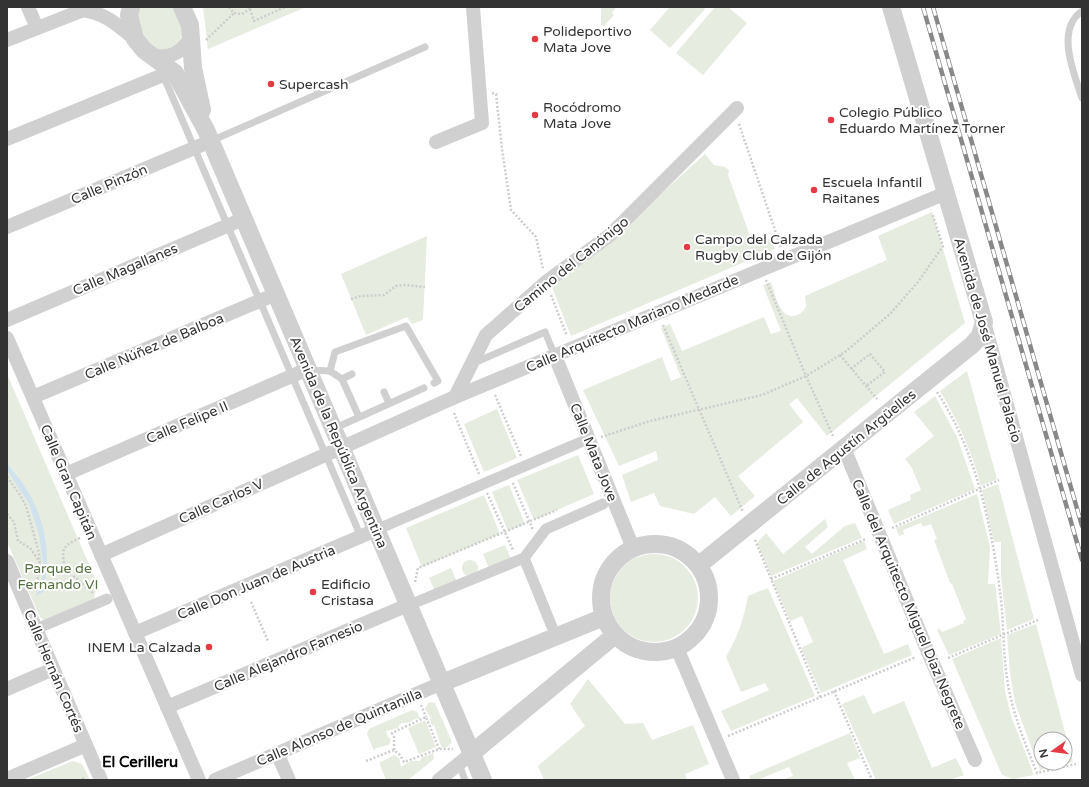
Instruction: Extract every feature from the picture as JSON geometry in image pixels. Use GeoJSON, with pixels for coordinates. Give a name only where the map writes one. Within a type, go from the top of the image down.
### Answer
{"type":"FeatureCollection","features":[{"type":"Feature","properties":{"kind":"street"},"geometry":{"type":"LineString","coordinates":[[28,7],[37,28]]}},
{"type":"Feature","properties":{"kind":"street"},"geometry":{"type":"LineString","coordinates":[[131,7],[129,15],[135,39]]}},
{"type":"Feature","properties":{"kind":"street","name":"Avenida de la República Argentina"},"geometry":{"type":"LineString","coordinates":[[182,7],[193,29],[193,68],[204,140]]}},
{"type":"Feature","properties":{"kind":"street"},"geometry":{"type":"LineString","coordinates":[[436,142],[482,123],[473,7]]}},
{"type":"Feature","properties":{"kind":"street","name":"Avenida de José Manuel Palacio"},"geometry":{"type":"LineString","coordinates":[[892,7],[984,322],[1082,675]]}},
{"type":"Feature","properties":{"kind":"street"},"geometry":{"type":"LineString","coordinates":[[7,40],[86,9],[106,16],[135,39]]}},
{"type":"Feature","properties":{"kind":"street"},"geometry":{"type":"LineString","coordinates":[[7,139],[160,65],[164,57],[175,55],[184,48],[193,29]]}},
{"type":"Feature","properties":{"kind":"street","name":"Avenida de la República Argentina"},"geometry":{"type":"LineString","coordinates":[[135,39],[160,65],[175,73],[300,373],[333,429],[333,451],[374,531],[414,603],[442,683],[465,759]]}},
{"type":"Feature","properties":{"kind":"street","name":"Camino del Canónigo"},"geometry":{"type":"LineString","coordinates":[[455,397],[486,335],[546,282],[610,235],[736,109]]}},
{"type":"Feature","properties":{"kind":"street","name":"Calle Pinzón"},"geometry":{"type":"LineString","coordinates":[[7,227],[204,140]]}},
{"type":"Feature","properties":{"kind":"street","name":"Calle Arquitecto Mariano Medarde"},"geometry":{"type":"LineString","coordinates":[[333,451],[455,397],[946,193]]}},
{"type":"Feature","properties":{"kind":"street","name":"Calle Magallanes"},"geometry":{"type":"LineString","coordinates":[[7,320],[236,222]]}},
{"type":"Feature","properties":{"kind":"street","name":"Calle Núñez de Balboa"},"geometry":{"type":"LineString","coordinates":[[33,397],[268,298]]}},
{"type":"Feature","properties":{"kind":"street","name":"Calle de Agustín Argüelles"},"geometry":{"type":"LineString","coordinates":[[699,565],[752,532],[838,442],[928,380],[972,345],[980,336],[984,322]]}},
{"type":"Feature","properties":{"kind":"street","name":"Calle Gran Capitán"},"geometry":{"type":"LineString","coordinates":[[7,338],[199,780]]}},
{"type":"Feature","properties":{"kind":"street","name":"Calle Mata Jove"},"geometry":{"type":"LineString","coordinates":[[555,356],[633,548]]}},
{"type":"Feature","properties":{"kind":"street","name":"Calle Felipe II"},"geometry":{"type":"LineString","coordinates":[[66,474],[300,373]]}},
{"type":"Feature","properties":{"kind":"street"},"geometry":{"type":"LineString","coordinates":[[374,531],[581,442]]}},
{"type":"Feature","properties":{"kind":"street","name":"Calle del Arquitecto Miguel Díaz Negrete"},"geometry":{"type":"LineString","coordinates":[[838,442],[975,760]]}},
{"type":"Feature","properties":{"kind":"street","name":"Calle Carlos V"},"geometry":{"type":"LineString","coordinates":[[101,555],[333,451]]}},
{"type":"Feature","properties":{"kind":"street"},"geometry":{"type":"LineString","coordinates":[[414,603],[524,558],[546,529],[602,504]]}},
{"type":"Feature","properties":{"kind":"street","name":"Calle Don Juan de Austria"},"geometry":{"type":"LineString","coordinates":[[135,633],[374,531]]}},
{"type":"Feature","properties":{"kind":"street"},"geometry":{"type":"LineString","coordinates":[[650,543],[668,545],[685,552],[699,565],[708,585],[710,596],[708,612],[698,631],[691,639],[677,648],[661,652],[644,652],[628,646],[615,635],[604,617],[601,601],[604,579],[608,569],[619,557],[633,548],[650,543]]}},
{"type":"Feature","properties":{"kind":"street"},"geometry":{"type":"LineString","coordinates":[[524,558],[552,627]]}},
{"type":"Feature","properties":{"kind":"street","name":"Calle Hernán Cortés"},"geometry":{"type":"LineString","coordinates":[[7,561],[19,593],[54,669],[101,780]]}},
{"type":"Feature","properties":{"kind":"street"},"geometry":{"type":"LineString","coordinates":[[36,629],[105,599]]}},
{"type":"Feature","properties":{"kind":"street","name":"Calle Alejandro Farnesio"},"geometry":{"type":"LineString","coordinates":[[167,707],[414,603]]}},
{"type":"Feature","properties":{"kind":"street"},"geometry":{"type":"LineString","coordinates":[[442,683],[604,617]]}},
{"type":"Feature","properties":{"kind":"street"},"geometry":{"type":"LineString","coordinates":[[439,780],[615,635]]}},
{"type":"Feature","properties":{"kind":"street"},"geometry":{"type":"LineString","coordinates":[[677,648],[734,780]]}},
{"type":"Feature","properties":{"kind":"street"},"geometry":{"type":"LineString","coordinates":[[7,689],[54,669]]}},
{"type":"Feature","properties":{"kind":"street","name":"Calle Alonso de Quintanilla"},"geometry":{"type":"LineString","coordinates":[[214,780],[442,683]]}},
{"type":"Feature","properties":{"kind":"street"},"geometry":{"type":"LineString","coordinates":[[7,779],[86,745]]}},
{"type":"Feature","properties":{"kind":"street"},"geometry":{"type":"LineString","coordinates":[[277,753],[289,780]]}},
{"type":"Feature","properties":{"kind":"street"},"geometry":{"type":"LineString","coordinates":[[465,759],[483,780]]}},
{"type":"Feature","properties":{"kind":"lane"},"geometry":{"type":"LineString","coordinates":[[1082,10],[1078,13],[1069,28],[1068,46],[1082,98]]}},
{"type":"Feature","properties":{"kind":"lane"},"geometry":{"type":"LineString","coordinates":[[204,140],[425,47]]}},
{"type":"Feature","properties":{"kind":"lane"},"geometry":{"type":"LineString","coordinates":[[330,371],[335,352],[406,326],[438,381],[434,383]]}},
{"type":"Feature","properties":{"kind":"lane"},"geometry":{"type":"LineString","coordinates":[[472,364],[545,332],[555,356]]}},
{"type":"Feature","properties":{"kind":"lane"},"geometry":{"type":"LineString","coordinates":[[300,373],[330,371],[342,379],[359,417]]}},
{"type":"Feature","properties":{"kind":"lane","name":"Avenida de la República Argentina"},"geometry":{"type":"LineString","coordinates":[[300,373],[333,451]]}},
{"type":"Feature","properties":{"kind":"lane"},"geometry":{"type":"LineString","coordinates":[[342,379],[352,374]]}},
{"type":"Feature","properties":{"kind":"lane"},"geometry":{"type":"LineString","coordinates":[[333,429],[424,388]]}},
{"type":"Feature","properties":{"kind":"lane"},"geometry":{"type":"LineString","coordinates":[[384,392],[389,403]]}},
{"type":"Feature","properties":{"kind":"lane","name":"Avenida de la República Argentina"},"geometry":{"type":"LineString","coordinates":[[465,759],[465,780]]}},
{"type":"Feature","properties":{"kind":"path"},"geometry":{"type":"LineString","coordinates":[[229,7],[234,13]]}},
{"type":"Feature","properties":{"kind":"path"},"geometry":{"type":"LineString","coordinates":[[193,29],[234,13],[242,14],[250,10],[252,7]]}},
{"type":"Feature","properties":{"kind":"path"},"geometry":{"type":"LineString","coordinates":[[250,10],[254,21],[285,7]]}},
{"type":"Feature","properties":{"kind":"path"},"geometry":{"type":"LineString","coordinates":[[490,93],[496,94],[511,210],[536,237],[546,282]]}},
{"type":"Feature","properties":{"kind":"path"},"geometry":{"type":"LineString","coordinates":[[736,109],[783,252]]}},
{"type":"Feature","properties":{"kind":"path"},"geometry":{"type":"LineString","coordinates":[[600,437],[650,421],[762,395],[806,376],[840,355],[890,314],[918,282],[943,246],[932,212]]}},
{"type":"Feature","properties":{"kind":"path"},"geometry":{"type":"LineString","coordinates":[[766,280],[806,376],[838,442]]}},
{"type":"Feature","properties":{"kind":"path"},"geometry":{"type":"LineString","coordinates":[[351,299],[361,296],[384,295],[396,286],[404,285],[425,287]]}},
{"type":"Feature","properties":{"kind":"path"},"geometry":{"type":"LineString","coordinates":[[663,325],[752,532],[820,697]]}},
{"type":"Feature","properties":{"kind":"path"},"geometry":{"type":"LineString","coordinates":[[851,368],[870,354],[885,372],[866,386]]}},
{"type":"Feature","properties":{"kind":"path"},"geometry":{"type":"LineString","coordinates":[[840,355],[877,399]]}},
{"type":"Feature","properties":{"kind":"path"},"geometry":{"type":"LineString","coordinates":[[928,380],[960,433],[972,464],[979,490],[991,538],[1001,599],[1008,689],[1021,732],[1037,773],[1076,764]]}},
{"type":"Feature","properties":{"kind":"path"},"geometry":{"type":"LineString","coordinates":[[495,395],[526,466]]}},
{"type":"Feature","properties":{"kind":"path"},"geometry":{"type":"LineString","coordinates":[[508,473],[537,540]]}},
{"type":"Feature","properties":{"kind":"path"},"geometry":{"type":"LineString","coordinates":[[7,477],[26,506],[39,552],[39,578],[19,593]]}},
{"type":"Feature","properties":{"kind":"path"},"geometry":{"type":"LineString","coordinates":[[892,528],[999,480]]}},
{"type":"Feature","properties":{"kind":"path"},"geometry":{"type":"LineString","coordinates":[[422,567],[561,508]]}},
{"type":"Feature","properties":{"kind":"path"},"geometry":{"type":"LineString","coordinates":[[7,514],[14,522],[18,541],[30,548],[40,563]]}},
{"type":"Feature","properties":{"kind":"path"},"geometry":{"type":"LineString","coordinates":[[80,538],[67,544],[63,550],[66,572],[71,574],[105,599]]}},
{"type":"Feature","properties":{"kind":"path"},"geometry":{"type":"LineString","coordinates":[[771,579],[866,538]]}},
{"type":"Feature","properties":{"kind":"path"},"geometry":{"type":"LineString","coordinates":[[251,602],[268,641]]}},
{"type":"Feature","properties":{"kind":"path"},"geometry":{"type":"LineString","coordinates":[[948,658],[1004,633],[1038,620]]}},
{"type":"Feature","properties":{"kind":"path"},"geometry":{"type":"LineString","coordinates":[[728,736],[917,657]]}},
{"type":"Feature","properties":{"kind":"path"},"geometry":{"type":"LineString","coordinates":[[834,691],[872,780]]}},
{"type":"Feature","properties":{"kind":"path"},"geometry":{"type":"LineString","coordinates":[[421,704],[439,749]]}},
{"type":"Feature","properties":{"kind":"path"},"geometry":{"type":"LineString","coordinates":[[394,750],[394,737],[392,733],[426,717]]}},
{"type":"Feature","properties":{"kind":"path"},"geometry":{"type":"LineString","coordinates":[[394,750],[400,755],[404,762],[439,749],[453,749]]}},
{"type":"Feature","properties":{"kind":"path"},"geometry":{"type":"LineString","coordinates":[[366,761],[394,750]]}},
{"type":"Feature","properties":{"kind":"path"},"geometry":{"type":"LineString","coordinates":[[82,778],[86,780]]}},
{"type":"Feature","properties":{"kind":"green space"},"geometry":{"type":"Polygon","coordinates":[[[136,7],[176,7],[183,31],[180,42],[172,50],[162,52],[153,48],[139,31],[136,7]]]}},
{"type":"Feature","properties":{"kind":"green space"},"geometry":{"type":"Polygon","coordinates":[[[203,7],[306,7],[208,49],[203,7]]]}},
{"type":"Feature","properties":{"kind":"green space"},"geometry":{"type":"Polygon","coordinates":[[[602,7],[616,7],[612,13],[614,15],[604,26],[601,25],[602,7]]]}},
{"type":"Feature","properties":{"kind":"green space"},"geometry":{"type":"Polygon","coordinates":[[[670,7],[703,7],[705,9],[670,48],[650,30],[670,7]]]}},
{"type":"Feature","properties":{"kind":"green space"},"geometry":{"type":"Polygon","coordinates":[[[715,7],[728,7],[747,23],[703,75],[676,53],[715,7]]]}},
{"type":"Feature","properties":{"kind":"green space","name":"Campo del Calzada Rugby Club de Gijón"},"geometry":{"type":"Polygon","coordinates":[[[705,154],[714,165],[725,167],[729,170],[728,175],[753,244],[771,238],[775,249],[571,336],[550,282],[611,239],[705,154]]]}},
{"type":"Feature","properties":{"kind":"green space"},"geometry":{"type":"Polygon","coordinates":[[[932,212],[965,323],[827,436],[797,398],[789,404],[803,422],[738,476],[755,496],[731,516],[715,497],[694,514],[660,506],[654,493],[631,502],[622,475],[658,460],[656,451],[619,466],[583,390],[662,357],[671,381],[681,377],[661,328],[670,324],[682,351],[764,317],[771,334],[781,331],[763,285],[771,282],[781,309],[789,316],[798,315],[806,306],[805,296],[887,260],[878,236],[932,212]]]}},
{"type":"Feature","properties":{"kind":"green space"},"geometry":{"type":"Polygon","coordinates":[[[427,236],[423,320],[412,324],[407,317],[366,335],[341,274],[427,236]]]}},
{"type":"Feature","properties":{"kind":"green space"},"geometry":{"type":"Polygon","coordinates":[[[967,371],[997,479],[981,486],[964,437],[940,391],[967,371]]]}},
{"type":"Feature","properties":{"kind":"green space","name":"Parque de Fernando VI"},"geometry":{"type":"Polygon","coordinates":[[[7,374],[97,583],[94,599],[44,620],[40,617],[7,542],[7,374]]]}},
{"type":"Feature","properties":{"kind":"green space"},"geometry":{"type":"Polygon","coordinates":[[[935,396],[957,437],[975,489],[894,524],[888,510],[911,500],[910,495],[921,490],[912,468],[905,459],[934,436],[914,412],[935,396]]]}},
{"type":"Feature","properties":{"kind":"green space"},"geometry":{"type":"Polygon","coordinates":[[[497,409],[517,458],[484,472],[464,424],[497,409]]]}},
{"type":"Feature","properties":{"kind":"green space"},"geometry":{"type":"Polygon","coordinates":[[[578,455],[594,494],[534,520],[517,480],[578,455]]]}},
{"type":"Feature","properties":{"kind":"green space"},"geometry":{"type":"Polygon","coordinates":[[[998,484],[1034,619],[1007,630],[1001,576],[1001,542],[994,542],[982,490],[998,484]]]}},
{"type":"Feature","properties":{"kind":"green space"},"geometry":{"type":"Polygon","coordinates":[[[509,485],[525,524],[508,531],[492,492],[509,485]]]}},
{"type":"Feature","properties":{"kind":"green space"},"geometry":{"type":"Polygon","coordinates":[[[977,494],[990,547],[988,584],[995,584],[1001,634],[949,655],[937,630],[940,629],[942,632],[964,623],[963,621],[966,619],[952,584],[950,583],[934,540],[937,539],[931,524],[923,527],[921,523],[903,530],[904,534],[899,536],[896,528],[977,494]]]}},
{"type":"Feature","properties":{"kind":"green space"},"geometry":{"type":"Polygon","coordinates":[[[484,495],[500,534],[422,567],[406,528],[484,495]]]}},
{"type":"Feature","properties":{"kind":"green space"},"geometry":{"type":"Polygon","coordinates":[[[825,519],[828,527],[805,547],[812,554],[845,526],[855,523],[862,538],[771,576],[757,543],[766,533],[783,554],[825,519]]]}},
{"type":"Feature","properties":{"kind":"green space"},"geometry":{"type":"Polygon","coordinates":[[[864,541],[867,549],[843,560],[884,654],[908,644],[912,655],[821,693],[801,648],[813,642],[802,616],[790,621],[773,581],[864,541]]]}},
{"type":"Feature","properties":{"kind":"green space"},"geometry":{"type":"Polygon","coordinates":[[[505,545],[511,559],[489,568],[483,554],[505,545]]]}},
{"type":"Feature","properties":{"kind":"green space"},"geometry":{"type":"Polygon","coordinates":[[[645,554],[663,554],[679,561],[691,573],[698,589],[698,607],[691,623],[679,635],[663,642],[645,642],[629,635],[617,623],[610,607],[610,589],[617,573],[629,561],[645,554]]]}},
{"type":"Feature","properties":{"kind":"green space"},"geometry":{"type":"Polygon","coordinates":[[[467,560],[473,560],[478,565],[476,574],[473,576],[467,576],[462,571],[462,565],[467,560]]]}},
{"type":"Feature","properties":{"kind":"green space"},"geometry":{"type":"Polygon","coordinates":[[[451,568],[457,582],[435,591],[429,578],[451,568]]]}},
{"type":"Feature","properties":{"kind":"green space"},"geometry":{"type":"Polygon","coordinates":[[[768,588],[815,696],[731,731],[721,711],[769,690],[765,683],[741,692],[726,657],[740,627],[748,596],[768,588]]]}},
{"type":"Feature","properties":{"kind":"green space"},"geometry":{"type":"Polygon","coordinates":[[[1036,624],[1065,731],[1033,731],[1033,751],[1015,703],[1010,672],[1007,635],[1036,624]]]}},
{"type":"Feature","properties":{"kind":"green space"},"geometry":{"type":"Polygon","coordinates":[[[1001,638],[1005,691],[1011,716],[1034,775],[1013,779],[1002,775],[952,659],[1001,638]]]}},
{"type":"Feature","properties":{"kind":"green space"},"geometry":{"type":"Polygon","coordinates":[[[588,679],[625,724],[643,723],[652,740],[693,725],[709,764],[685,774],[687,780],[544,780],[538,766],[585,726],[570,704],[588,679]]]}},
{"type":"Feature","properties":{"kind":"green space"},"geometry":{"type":"Polygon","coordinates":[[[864,695],[873,714],[904,701],[932,768],[956,758],[964,775],[949,780],[876,780],[842,704],[864,695]]]}},
{"type":"Feature","properties":{"kind":"green space"},"geometry":{"type":"Polygon","coordinates":[[[428,703],[435,703],[452,742],[447,747],[442,748],[434,725],[432,726],[431,718],[425,709],[428,703]]]}},
{"type":"Feature","properties":{"kind":"green space"},"geometry":{"type":"Polygon","coordinates":[[[412,710],[417,712],[420,718],[401,723],[398,728],[386,731],[388,737],[391,739],[389,745],[376,748],[374,751],[367,734],[369,729],[412,710]]]}},
{"type":"Feature","properties":{"kind":"green space"},"geometry":{"type":"Polygon","coordinates":[[[425,720],[436,747],[419,754],[408,728],[425,720]]]}},
{"type":"Feature","properties":{"kind":"green space"},"geometry":{"type":"Polygon","coordinates":[[[850,733],[860,758],[847,763],[855,780],[782,780],[793,776],[789,767],[757,780],[751,780],[749,776],[850,733]]]}},
{"type":"Feature","properties":{"kind":"green space"},"geometry":{"type":"Polygon","coordinates":[[[433,751],[434,759],[408,780],[386,780],[379,762],[394,755],[399,758],[401,767],[411,761],[420,761],[422,757],[432,754],[433,751]]]}},
{"type":"Feature","properties":{"kind":"green space"},"geometry":{"type":"Polygon","coordinates":[[[73,761],[82,764],[90,780],[26,780],[73,761]]]}},
{"type":"Feature","properties":{"kind":"water"},"geometry":{"type":"Polygon","coordinates":[[[7,462],[23,484],[37,509],[46,544],[47,569],[45,581],[46,583],[56,584],[36,596],[44,571],[39,534],[29,504],[7,470],[7,462]]]}},
{"type":"Feature","properties":{"kind":"railway"},"geometry":{"type":"LineString","coordinates":[[923,7],[1082,560]]}},
{"type":"Feature","properties":{"kind":"railway"},"geometry":{"type":"LineString","coordinates":[[933,7],[1082,526]]}},
{"type":"Feature","properties":{"kind":"place","name":"Polideportivo Mata Jove"},"geometry":{"type":"Point","coordinates":[535,39]}},
{"type":"Feature","properties":{"kind":"place","name":"Supercash"},"geometry":{"type":"Point","coordinates":[271,84]}},
{"type":"Feature","properties":{"kind":"place","name":"Rocódromo Mata Jove"},"geometry":{"type":"Point","coordinates":[535,115]}},
{"type":"Feature","properties":{"kind":"place","name":"Colegio Público Eduardo Martínez Torner"},"geometry":{"type":"Point","coordinates":[831,120]}},
{"type":"Feature","properties":{"kind":"place","name":"Escuela Infantil Raitanes"},"geometry":{"type":"Point","coordinates":[814,190]}},
{"type":"Feature","properties":{"kind":"place","name":"Campo del Calzada Rugby Club de Gijón"},"geometry":{"type":"Point","coordinates":[687,247]}},
{"type":"Feature","properties":{"kind":"place","name":"Edificio Cristasa"},"geometry":{"type":"Point","coordinates":[313,592]}},
{"type":"Feature","properties":{"kind":"place","name":"INEM La Calzada"},"geometry":{"type":"Point","coordinates":[209,647]}},
{"type":"Feature","properties":{"kind":"district","name":"El Cerilleru"},"geometry":{"type":"Point","coordinates":[140,762]}}]}
